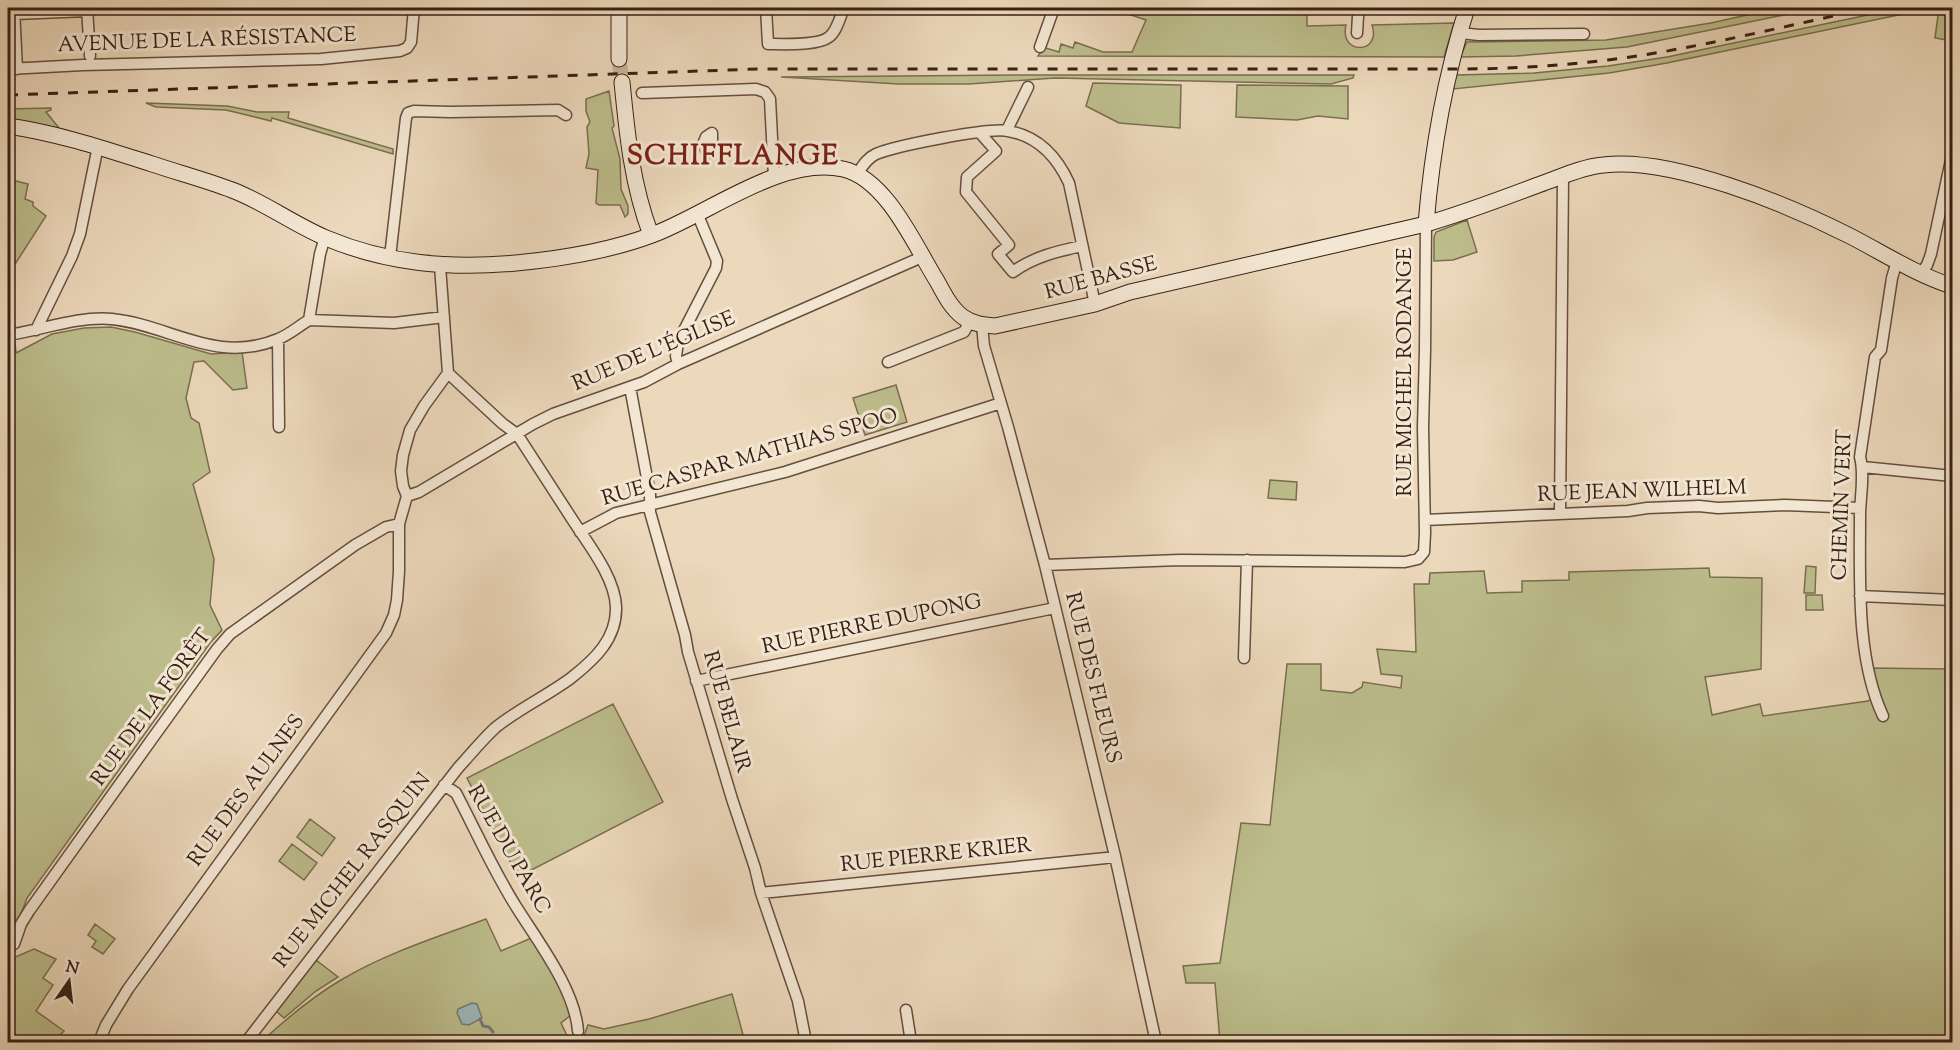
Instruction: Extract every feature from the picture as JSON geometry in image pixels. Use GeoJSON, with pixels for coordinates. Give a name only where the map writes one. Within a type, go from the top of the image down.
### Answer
{"type":"FeatureCollection","features":[{"type":"Feature","properties":{"kind":"street","name":"AVENUE DE LA RÉSISTANCE"},"geometry":{"type":"LineString","coordinates":[[12,69],[321,59],[392,52],[407,48],[411,42],[414,8]]}},
{"type":"Feature","properties":{"kind":"street"},"geometry":{"type":"LineString","coordinates":[[619,8],[620,59]]}},
{"type":"Feature","properties":{"kind":"street"},"geometry":{"type":"LineString","coordinates":[[766,8],[768,44],[796,44],[825,39],[833,32],[844,8]]}},
{"type":"Feature","properties":{"kind":"street"},"geometry":{"type":"LineString","coordinates":[[1040,47],[1054,8]]}},
{"type":"Feature","properties":{"kind":"street"},"geometry":{"type":"LineString","coordinates":[[1357,33],[1361,8]]}},
{"type":"Feature","properties":{"kind":"street"},"geometry":{"type":"LineString","coordinates":[[1426,224],[1429,190],[1448,81],[1467,8]]}},
{"type":"Feature","properties":{"kind":"street"},"geometry":{"type":"LineString","coordinates":[[12,69],[14,11],[87,9],[90,56]]}},
{"type":"Feature","properties":{"kind":"street"},"geometry":{"type":"LineString","coordinates":[[1460,33],[1479,35],[1584,34]]}},
{"type":"Feature","properties":{"kind":"street"},"geometry":{"type":"LineString","coordinates":[[622,82],[631,163],[637,194],[651,235]]}},
{"type":"Feature","properties":{"kind":"street"},"geometry":{"type":"LineString","coordinates":[[1007,130],[1028,87]]}},
{"type":"Feature","properties":{"kind":"street"},"geometry":{"type":"LineString","coordinates":[[642,93],[756,90],[765,92],[770,99],[774,177]]}},
{"type":"Feature","properties":{"kind":"street"},"geometry":{"type":"LineString","coordinates":[[390,257],[408,113],[414,111],[558,110],[566,115]]}},
{"type":"Feature","properties":{"kind":"street"},"geometry":{"type":"LineString","coordinates":[[8,126],[46,133],[98,147],[232,190],[325,237],[363,250],[440,266],[468,267],[519,263],[633,242],[774,177],[795,170],[843,169],[857,174],[872,184],[888,203],[950,303],[962,315],[976,323],[964,332],[888,362]]}},
{"type":"Feature","properties":{"kind":"street"},"geometry":{"type":"LineString","coordinates":[[857,174],[875,155],[919,143],[1007,130],[1024,135],[1052,154],[1062,167],[1069,183],[1095,304]]}},
{"type":"Feature","properties":{"kind":"street"},"geometry":{"type":"LineString","coordinates":[[980,133],[996,151],[967,177],[966,192],[1009,245],[998,254],[1013,272],[1022,265],[1059,251],[1082,246]]}},
{"type":"Feature","properties":{"kind":"street"},"geometry":{"type":"LineString","coordinates":[[36,330],[72,256],[80,234],[98,147]]}},
{"type":"Feature","properties":{"kind":"street"},"geometry":{"type":"LineString","coordinates":[[1921,273],[1927,265],[1953,159]]}},
{"type":"Feature","properties":{"kind":"street","name":"RUE BASSE"},"geometry":{"type":"LineString","coordinates":[[976,323],[994,326],[1095,304],[1130,292],[1426,224],[1563,176],[1601,165],[1620,164],[1653,166],[1749,194],[1831,226],[1921,273],[1953,286]]}},
{"type":"Feature","properties":{"kind":"street"},"geometry":{"type":"LineString","coordinates":[[1560,514],[1563,176]]}},
{"type":"Feature","properties":{"kind":"street"},"geometry":{"type":"LineString","coordinates":[[678,364],[676,356],[678,342],[716,268],[717,261],[697,213]]}},
{"type":"Feature","properties":{"kind":"street","name":"RUE MICHEL RODANGE"},"geometry":{"type":"LineString","coordinates":[[1247,560],[1405,562],[1418,559],[1424,552],[1426,224]]}},
{"type":"Feature","properties":{"kind":"street"},"geometry":{"type":"LineString","coordinates":[[309,320],[325,237]]}},
{"type":"Feature","properties":{"kind":"street","name":"RUE DE L'ÉGLISE"},"geometry":{"type":"LineString","coordinates":[[407,496],[419,492],[553,414],[653,378],[678,364],[922,257]]}},
{"type":"Feature","properties":{"kind":"street","name":"CHEMIN VERT"},"geometry":{"type":"LineString","coordinates":[[1883,716],[1870,683],[1860,596],[1860,508],[1863,467],[1860,457],[1875,357],[1881,350],[1892,278],[1898,261]]}},
{"type":"Feature","properties":{"kind":"street"},"geometry":{"type":"LineString","coordinates":[[407,496],[401,471],[410,430],[448,373],[440,266]]}},
{"type":"Feature","properties":{"kind":"street"},"geometry":{"type":"LineString","coordinates":[[8,334],[90,319],[112,319],[135,323],[212,347],[230,348],[278,339],[309,320],[394,323],[444,317]]}},
{"type":"Feature","properties":{"kind":"street","name":"RUE DES FLEURS"},"geometry":{"type":"LineString","coordinates":[[976,323],[1001,403],[1045,565],[1115,856],[1156,1042]]}},
{"type":"Feature","properties":{"kind":"street"},"geometry":{"type":"LineString","coordinates":[[278,339],[279,427]]}},
{"type":"Feature","properties":{"kind":"street"},"geometry":{"type":"LineString","coordinates":[[448,373],[517,434],[580,532]]}},
{"type":"Feature","properties":{"kind":"street","name":"RUE BELAIR"},"geometry":{"type":"LineString","coordinates":[[630,387],[650,494],[649,504],[696,681],[761,893],[798,1001],[806,1042]]}},
{"type":"Feature","properties":{"kind":"street","name":"RUE CASPAR MATHIAS SPOO"},"geometry":{"type":"LineString","coordinates":[[580,532],[616,513],[785,472],[1001,403]]}},
{"type":"Feature","properties":{"kind":"street"},"geometry":{"type":"LineString","coordinates":[[1863,467],[1953,476]]}},
{"type":"Feature","properties":{"kind":"street","name":"RUE DES AULNES"},"geometry":{"type":"LineString","coordinates":[[99,1042],[106,1025],[128,988],[386,633],[394,615],[397,600],[399,524],[407,496]]}},
{"type":"Feature","properties":{"kind":"street","name":"RUE JEAN WILHELM"},"geometry":{"type":"LineString","coordinates":[[1425,520],[1699,506],[1860,508]]}},
{"type":"Feature","properties":{"kind":"street","name":"RUE DE LA FORÊT"},"geometry":{"type":"LineString","coordinates":[[14,944],[17,933],[29,911],[230,634],[355,545],[386,527],[399,524]]}},
{"type":"Feature","properties":{"kind":"street","name":"RUE MICHEL RASQUIN"},"geometry":{"type":"LineString","coordinates":[[246,1042],[458,768],[496,728],[569,679],[595,658],[606,645],[612,630],[616,608],[613,590],[609,579],[580,532]]}},
{"type":"Feature","properties":{"kind":"street"},"geometry":{"type":"LineString","coordinates":[[1045,565],[1247,560],[1244,658]]}},
{"type":"Feature","properties":{"kind":"street"},"geometry":{"type":"LineString","coordinates":[[1860,596],[1953,600]]}},
{"type":"Feature","properties":{"kind":"street","name":"RUE PIERRE DUPONG"},"geometry":{"type":"LineString","coordinates":[[696,681],[1055,608]]}},
{"type":"Feature","properties":{"kind":"street","name":"RUE DU PARC"},"geometry":{"type":"LineString","coordinates":[[444,785],[456,793],[516,907],[536,936],[576,1011],[578,1031]]}},
{"type":"Feature","properties":{"kind":"street","name":"RUE PIERRE KRIER"},"geometry":{"type":"LineString","coordinates":[[761,893],[1115,856]]}},
{"type":"Feature","properties":{"kind":"street"},"geometry":{"type":"LineString","coordinates":[[906,1010],[911,1042]]}},
{"type":"Feature","properties":{"kind":"green space"},"geometry":{"type":"Polygon","coordinates":[[[1114,8],[1307,8],[1307,26],[1346,25],[1349,42],[1360,48],[1371,42],[1372,25],[1454,23],[1444,57],[1038,56],[1046,48],[1059,52],[1061,44],[1073,48],[1075,42],[1103,52],[1132,52],[1146,20],[1114,8]]]}},
{"type":"Feature","properties":{"kind":"green space"},"geometry":{"type":"Polygon","coordinates":[[[1778,8],[1818,8],[1627,47],[1516,56],[1460,57],[1467,42],[1606,40],[1711,23],[1778,8]]]}},
{"type":"Feature","properties":{"kind":"green space"},"geometry":{"type":"Polygon","coordinates":[[[1901,8],[1932,8],[1609,73],[1453,89],[1456,75],[1534,73],[1608,66],[1667,57],[1901,8]]]}},
{"type":"Feature","properties":{"kind":"green space"},"geometry":{"type":"Polygon","coordinates":[[[1939,8],[1952,8],[1952,41],[1935,38],[1939,8]]]}},
{"type":"Feature","properties":{"kind":"green space"},"geometry":{"type":"Polygon","coordinates":[[[1354,75],[1353,78],[1331,84],[1055,78],[969,84],[899,84],[781,77],[1354,75]]]}},
{"type":"Feature","properties":{"kind":"green space"},"geometry":{"type":"Polygon","coordinates":[[[1093,83],[1181,85],[1180,128],[1119,123],[1086,106],[1093,83]]]}},
{"type":"Feature","properties":{"kind":"green space"},"geometry":{"type":"Polygon","coordinates":[[[1237,85],[1348,86],[1348,119],[1318,116],[1297,120],[1236,117],[1237,85]]]}},
{"type":"Feature","properties":{"kind":"green space"},"geometry":{"type":"Polygon","coordinates":[[[609,91],[614,126],[612,128],[620,159],[621,189],[628,206],[628,214],[625,217],[620,205],[596,203],[598,170],[586,168],[589,154],[587,127],[590,122],[586,111],[586,99],[609,91]]]}},
{"type":"Feature","properties":{"kind":"green space"},"geometry":{"type":"Polygon","coordinates":[[[146,103],[227,106],[257,112],[289,112],[288,118],[393,149],[393,154],[272,118],[271,121],[226,110],[156,107],[146,103]]]}},
{"type":"Feature","properties":{"kind":"green space"},"geometry":{"type":"Polygon","coordinates":[[[51,108],[46,112],[59,128],[8,121],[8,109],[51,108]]]}},
{"type":"Feature","properties":{"kind":"green space"},"geometry":{"type":"Polygon","coordinates":[[[8,179],[28,184],[25,199],[33,202],[33,206],[46,216],[10,272],[8,272],[8,179]]]}},
{"type":"Feature","properties":{"kind":"green space"},"geometry":{"type":"Polygon","coordinates":[[[1467,220],[1477,252],[1453,260],[1434,261],[1436,232],[1467,220]]]}},
{"type":"Feature","properties":{"kind":"green space"},"geometry":{"type":"Polygon","coordinates":[[[111,327],[211,354],[242,352],[247,388],[233,390],[204,361],[194,362],[186,398],[191,418],[199,423],[210,472],[193,484],[214,559],[210,605],[222,630],[210,643],[27,898],[8,949],[8,337],[15,343],[16,353],[52,334],[84,328],[111,327]]]}},
{"type":"Feature","properties":{"kind":"green space"},"geometry":{"type":"Polygon","coordinates":[[[896,385],[907,422],[865,435],[853,398],[896,385]]]}},
{"type":"Feature","properties":{"kind":"green space"},"geometry":{"type":"Polygon","coordinates":[[[1270,480],[1297,482],[1296,500],[1268,498],[1270,480]]]}},
{"type":"Feature","properties":{"kind":"green space"},"geometry":{"type":"Polygon","coordinates":[[[1806,566],[1816,567],[1815,593],[1804,593],[1806,566]]]}},
{"type":"Feature","properties":{"kind":"green space"},"geometry":{"type":"Polygon","coordinates":[[[1709,568],[1710,577],[1762,578],[1761,669],[1705,677],[1712,715],[1760,704],[1763,716],[1868,701],[1874,697],[1868,668],[1952,669],[1952,1042],[1220,1041],[1215,983],[1186,983],[1183,966],[1220,963],[1241,823],[1270,825],[1287,664],[1321,664],[1321,690],[1352,693],[1362,687],[1363,682],[1401,688],[1402,676],[1381,674],[1377,649],[1416,652],[1414,584],[1429,584],[1430,573],[1484,571],[1487,593],[1522,592],[1522,581],[1569,580],[1569,572],[1709,568]]]}},
{"type":"Feature","properties":{"kind":"green space"},"geometry":{"type":"Polygon","coordinates":[[[1806,595],[1822,595],[1823,610],[1806,610],[1806,595]]]}},
{"type":"Feature","properties":{"kind":"green space"},"geometry":{"type":"Polygon","coordinates":[[[613,704],[663,802],[518,877],[467,778],[613,704]]]}},
{"type":"Feature","properties":{"kind":"green space"},"geometry":{"type":"Polygon","coordinates":[[[310,819],[335,838],[322,856],[297,837],[310,819]]]}},
{"type":"Feature","properties":{"kind":"green space"},"geometry":{"type":"Polygon","coordinates":[[[292,844],[317,863],[304,880],[279,861],[292,844]]]}},
{"type":"Feature","properties":{"kind":"green space"},"geometry":{"type":"Polygon","coordinates":[[[486,919],[501,951],[536,936],[576,1011],[561,1023],[570,1042],[261,1042],[310,1001],[358,970],[412,946],[486,919]]]}},
{"type":"Feature","properties":{"kind":"green space"},"geometry":{"type":"Polygon","coordinates":[[[95,924],[115,939],[103,954],[92,947],[96,941],[88,935],[95,924]]]}},
{"type":"Feature","properties":{"kind":"green space"},"geometry":{"type":"Polygon","coordinates":[[[34,949],[56,959],[43,978],[53,985],[36,1011],[64,1031],[53,1042],[8,1042],[8,952],[13,958],[34,949]]]}},
{"type":"Feature","properties":{"kind":"green space"},"geometry":{"type":"Polygon","coordinates":[[[316,960],[338,977],[316,991],[284,1018],[276,1011],[316,960]]]}},
{"type":"Feature","properties":{"kind":"green space"},"geometry":{"type":"Polygon","coordinates":[[[732,994],[745,1042],[582,1042],[588,1025],[604,1029],[649,1019],[732,994]]]}},
{"type":"Feature","properties":{"kind":"water"},"geometry":{"type":"Polygon","coordinates":[[[472,1003],[477,1004],[482,1018],[469,1025],[462,1024],[457,1013],[458,1009],[472,1003]]]}},
{"type":"Feature","properties":{"kind":"waterway"},"geometry":{"type":"LineString","coordinates":[[480,1019],[483,1026],[489,1027],[493,1032]]}},
{"type":"Feature","properties":{"kind":"tunnel"},"geometry":{"type":"LineString","coordinates":[[619,59],[622,82]]}},
{"type":"Feature","properties":{"kind":"railway"},"geometry":{"type":"LineString","coordinates":[[8,95],[758,69],[1514,68],[1641,55],[1871,8]]}},
{"type":"Feature","properties":{"kind":"district","name":"SCHIFFLANGE"},"geometry":{"type":"Point","coordinates":[733,157]}}]}
